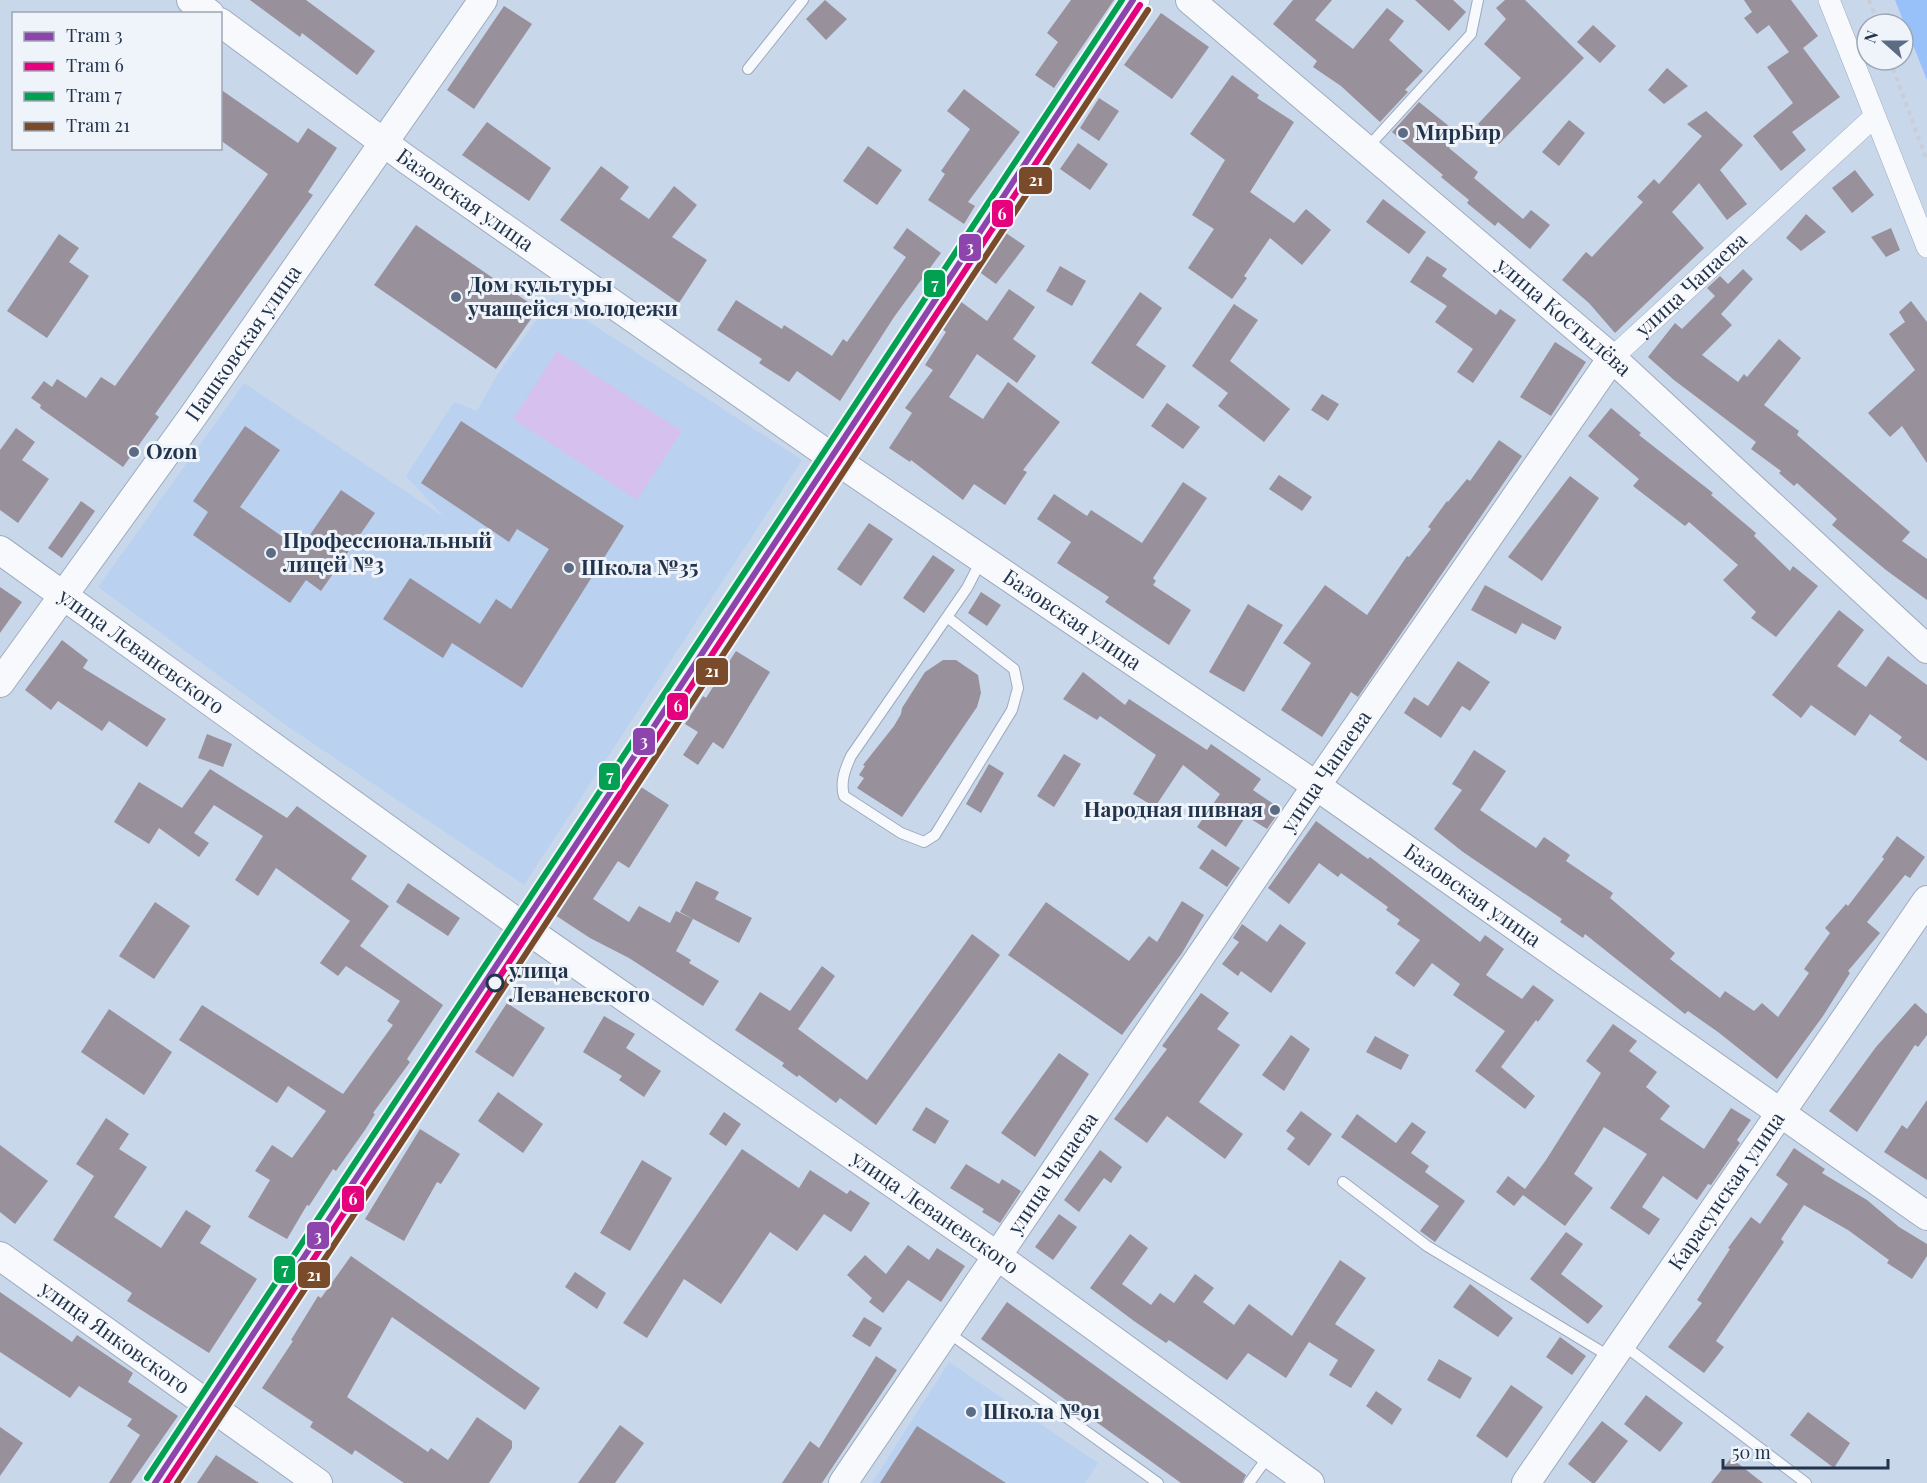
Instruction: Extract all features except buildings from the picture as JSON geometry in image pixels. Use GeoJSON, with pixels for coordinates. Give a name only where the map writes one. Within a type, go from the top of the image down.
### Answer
{"type":"FeatureCollection","features":[{"type":"Feature","properties":{"kind":"street"},"geometry":{"type":"LineString","coordinates":[[191,0],[207,12]]}},
{"type":"Feature","properties":{"kind":"street","name":"Пашковская улица"},"geometry":{"type":"LineString","coordinates":[[0,683],[385,143],[483,0]]}},
{"type":"Feature","properties":{"kind":"street"},"geometry":{"type":"LineString","coordinates":[[161,1483],[834,459],[1139,0]]}},
{"type":"Feature","properties":{"kind":"street","name":"улица Костылёва"},"geometry":{"type":"LineString","coordinates":[[1190,0],[1364,150],[1612,358],[1927,649]]}},
{"type":"Feature","properties":{"kind":"street"},"geometry":{"type":"LineString","coordinates":[[1829,0],[1927,247]]}},
{"type":"Feature","properties":{"kind":"street","name":"Базовская улица"},"geometry":{"type":"LineString","coordinates":[[222,23],[385,143],[834,459],[1316,786],[1927,1216]]}},
{"type":"Feature","properties":{"kind":"street","name":"улица Чапаева"},"geometry":{"type":"LineString","coordinates":[[843,1483],[1316,786],[1612,358],[1874,117]]}},
{"type":"Feature","properties":{"kind":"street","name":"улица Леваневского"},"geometry":{"type":"LineString","coordinates":[[0,550],[525,928],[996,1256],[1310,1483]]}},
{"type":"Feature","properties":{"kind":"street","name":"Карасунская улица"},"geometry":{"type":"LineString","coordinates":[[1526,1483],[1927,900]]}},
{"type":"Feature","properties":{"kind":"street","name":"улица Янковского"},"geometry":{"type":"LineString","coordinates":[[0,1256],[318,1483]]}},
{"type":"Feature","properties":{"kind":"lane"},"geometry":{"type":"LineString","coordinates":[[748,69],[803,0]]}},
{"type":"Feature","properties":{"kind":"lane"},"geometry":{"type":"LineString","coordinates":[[1364,150],[1470,34],[1478,0]]}},
{"type":"Feature","properties":{"kind":"lane"},"geometry":{"type":"LineString","coordinates":[[947,617],[1014,669],[1018,688],[1012,710],[935,835],[924,842],[901,833],[844,796],[842,787],[851,756],[967,588],[982,559]]}},
{"type":"Feature","properties":{"kind":"lane"},"geometry":{"type":"LineString","coordinates":[[1343,1182],[1427,1246],[1617,1351],[1806,1483]]}},
{"type":"Feature","properties":{"kind":"lane"},"geometry":{"type":"LineString","coordinates":[[945,1330],[1158,1483]]}},
{"type":"Feature","properties":{"kind":"lane"},"geometry":{"type":"LineString","coordinates":[[1249,1483],[1270,1454]]}},
{"type":"Feature","properties":{"kind":"path"},"geometry":{"type":"LineString","coordinates":[[1894,72],[1927,160]]}},
{"type":"Feature","properties":{"kind":"shaded area","name":"Школа №35"},"geometry":{"type":"Polygon","coordinates":[[[552,298],[802,460],[524,885],[290,728],[98,587],[244,383],[444,517],[406,476],[454,402],[477,411],[497,375],[552,298]]]}},
{"type":"Feature","properties":{"kind":"shaded area"},"geometry":{"type":"Polygon","coordinates":[[[557,351],[682,431],[637,500],[513,419],[557,351]]]}},
{"type":"Feature","properties":{"kind":"shaded area","name":"Школа №91"},"geometry":{"type":"Polygon","coordinates":[[[949,1362],[1098,1463],[1085,1483],[872,1483],[949,1362]]]}},
{"type":"Feature","properties":{"kind":"water"},"geometry":{"type":"Polygon","coordinates":[[[1895,0],[1927,0],[1927,80],[1915,50],[1915,12],[1900,12],[1895,0]]]}},
{"type":"Feature","properties":{"kind":"tram line","name":"7"},"geometry":{"type":"LineString","coordinates":[[147,1478],[1122,0]]}},
{"type":"Feature","properties":{"kind":"tram line","name":"3"},"geometry":{"type":"LineString","coordinates":[[155,1483],[1133,0]]}},
{"type":"Feature","properties":{"kind":"tram line","name":"6"},"geometry":{"type":"LineString","coordinates":[[166,1483],[1140,5]]}},
{"type":"Feature","properties":{"kind":"tram line","name":"21"},"geometry":{"type":"LineString","coordinates":[[177,1483],[1148,10]]}},
{"type":"Feature","properties":{"kind":"place","name":"МирБир"},"geometry":{"type":"Point","coordinates":[1403,133]}},
{"type":"Feature","properties":{"kind":"place","name":"Дом культуры учащейся молодежи"},"geometry":{"type":"Point","coordinates":[456,297]}},
{"type":"Feature","properties":{"kind":"place","name":"Ozon"},"geometry":{"type":"Point","coordinates":[134,452]}},
{"type":"Feature","properties":{"kind":"place","name":"Профессиональный лицей №3"},"geometry":{"type":"Point","coordinates":[271,553]}},
{"type":"Feature","properties":{"kind":"place","name":"Школа №35"},"geometry":{"type":"Point","coordinates":[569,568]}},
{"type":"Feature","properties":{"kind":"place","name":"Народная пивная"},"geometry":{"type":"Point","coordinates":[1275,810]}},
{"type":"Feature","properties":{"kind":"place","name":"улица Леваневского"},"geometry":{"type":"Point","coordinates":[495,983]}},
{"type":"Feature","properties":{"kind":"place","name":"Школа №91"},"geometry":{"type":"Point","coordinates":[971,1412]}}]}
